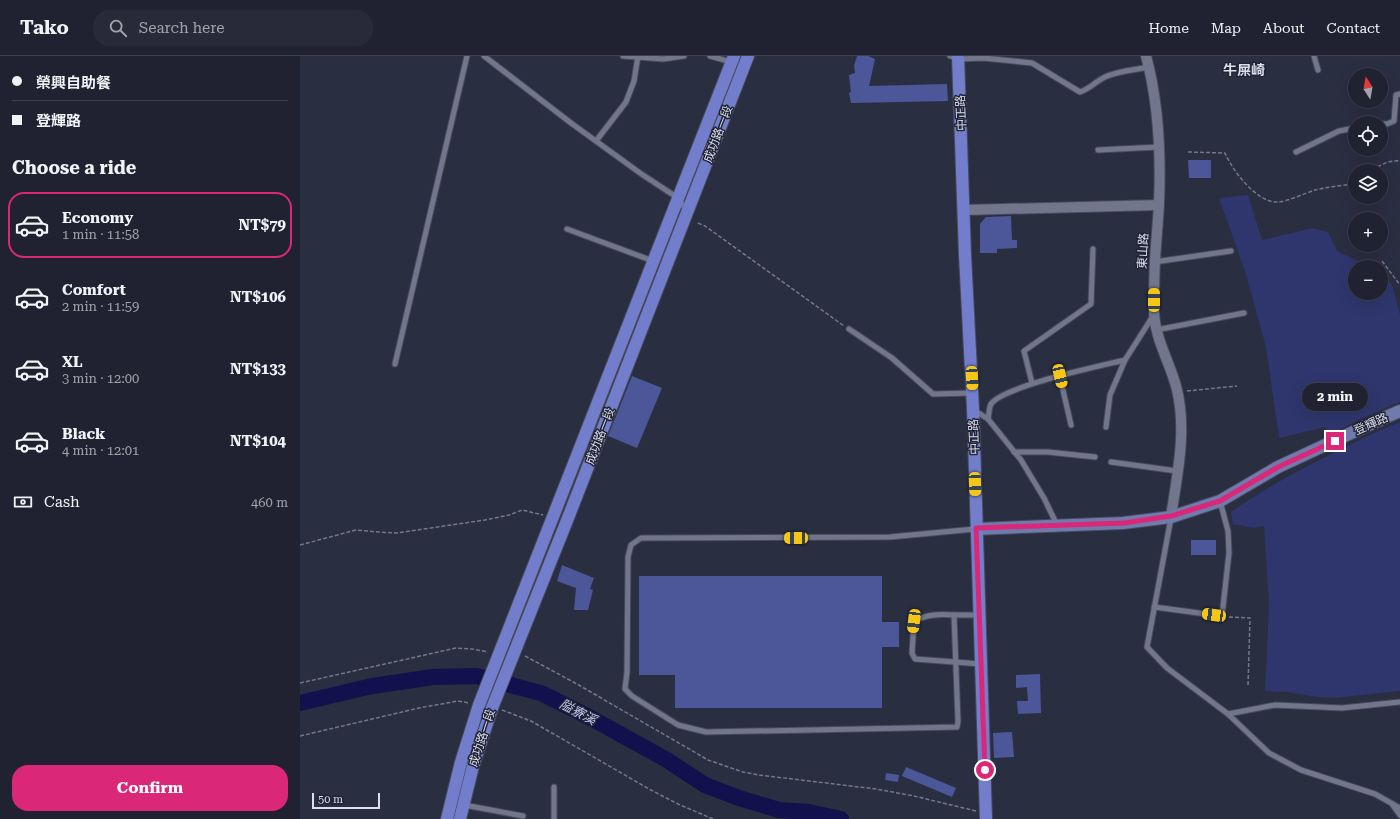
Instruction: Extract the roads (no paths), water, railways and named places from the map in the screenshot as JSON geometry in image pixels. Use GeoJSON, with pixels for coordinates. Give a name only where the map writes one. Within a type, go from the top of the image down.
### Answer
{"type":"FeatureCollection","features":[{"type":"Feature","properties":{"kind":"main road","name":"成功路一段"},"geometry":{"type":"LineString","coordinates":[[460,819],[473,766],[492,708],[748,56]]}},
{"type":"Feature","properties":{"kind":"main road","name":"中正路"},"geometry":{"type":"LineString","coordinates":[[956,57],[973,409],[986,816]]}},
{"type":"Feature","properties":{"kind":"main road","name":"成功路一段"},"geometry":{"type":"LineString","coordinates":[[447,819],[461,762],[479,705],[733,59]]}},
{"type":"Feature","properties":{"kind":"street","name":"東山路"},"geometry":{"type":"LineString","coordinates":[[1146,56],[1155,99],[1160,160],[1159,205],[1154,262],[1154,313],[1156,330],[1171,368],[1178,392],[1182,433],[1171,516]]}},
{"type":"Feature","properties":{"kind":"street"},"geometry":{"type":"LineString","coordinates":[[964,210],[1159,205]]}},
{"type":"Feature","properties":{"kind":"street","name":"登輝路"},"geometry":{"type":"LineString","coordinates":[[976,528],[1124,523],[1171,516],[1220,501],[1278,467],[1400,411]]}},
{"type":"Feature","properties":{"kind":"lane"},"geometry":{"type":"LineString","coordinates":[[395,364],[467,56]]}},
{"type":"Feature","properties":{"kind":"lane"},"geometry":{"type":"LineString","coordinates":[[484,56],[596,141],[678,198],[687,212]]}},
{"type":"Feature","properties":{"kind":"lane"},"geometry":{"type":"LineString","coordinates":[[623,56],[663,59],[684,56]]}},
{"type":"Feature","properties":{"kind":"lane"},"geometry":{"type":"LineString","coordinates":[[710,56],[733,59]]}},
{"type":"Feature","properties":{"kind":"lane"},"geometry":{"type":"LineString","coordinates":[[1032,56],[1032,63]]}},
{"type":"Feature","properties":{"kind":"lane"},"geometry":{"type":"LineString","coordinates":[[1314,56],[1318,70]]}},
{"type":"Feature","properties":{"kind":"lane"},"geometry":{"type":"LineString","coordinates":[[596,141],[626,102],[634,81],[638,57]]}},
{"type":"Feature","properties":{"kind":"lane"},"geometry":{"type":"LineString","coordinates":[[956,57],[1032,63],[1080,92],[1087,90],[1111,74],[1149,67]]}},
{"type":"Feature","properties":{"kind":"lane"},"geometry":{"type":"LineString","coordinates":[[1388,123],[1394,120],[1396,95],[1400,94]]}},
{"type":"Feature","properties":{"kind":"lane"},"geometry":{"type":"LineString","coordinates":[[1296,152],[1340,131],[1348,129]]}},
{"type":"Feature","properties":{"kind":"lane"},"geometry":{"type":"LineString","coordinates":[[1098,150],[1159,146]]}},
{"type":"Feature","properties":{"kind":"lane"},"geometry":{"type":"LineString","coordinates":[[567,229],[653,261]]}},
{"type":"Feature","properties":{"kind":"lane"},"geometry":{"type":"LineString","coordinates":[[1032,383],[1024,351],[1091,304],[1093,249]]}},
{"type":"Feature","properties":{"kind":"lane"},"geometry":{"type":"LineString","coordinates":[[1154,262],[1231,251]]}},
{"type":"Feature","properties":{"kind":"lane"},"geometry":{"type":"LineString","coordinates":[[1106,427],[1110,395],[1125,360],[1154,313]]}},
{"type":"Feature","properties":{"kind":"lane"},"geometry":{"type":"LineString","coordinates":[[1156,330],[1244,313]]}},
{"type":"Feature","properties":{"kind":"lane"},"geometry":{"type":"LineString","coordinates":[[849,329],[892,358],[933,394],[972,393]]}},
{"type":"Feature","properties":{"kind":"lane"},"geometry":{"type":"LineString","coordinates":[[988,419],[991,404],[1001,396],[1032,383],[1125,360]]}},
{"type":"Feature","properties":{"kind":"lane"},"geometry":{"type":"LineString","coordinates":[[1060,376],[1071,425]]}},
{"type":"Feature","properties":{"kind":"lane"},"geometry":{"type":"LineString","coordinates":[[973,409],[988,419],[1021,460],[1044,498],[1057,526]]}},
{"type":"Feature","properties":{"kind":"lane"},"geometry":{"type":"LineString","coordinates":[[1014,452],[1048,452],[1095,457]]}},
{"type":"Feature","properties":{"kind":"lane"},"geometry":{"type":"LineString","coordinates":[[1111,462],[1177,471]]}},
{"type":"Feature","properties":{"kind":"lane"},"geometry":{"type":"LineString","coordinates":[[1220,501],[1228,531],[1228,553],[1222,616]]}},
{"type":"Feature","properties":{"kind":"lane"},"geometry":{"type":"LineString","coordinates":[[1171,516],[1147,647],[1167,668],[1228,714],[1269,753],[1301,770],[1375,794],[1400,808]]}},
{"type":"Feature","properties":{"kind":"lane"},"geometry":{"type":"LineString","coordinates":[[954,615],[957,662],[957,727],[706,732],[678,725],[632,696],[625,689],[628,672],[628,557],[631,545],[641,538],[890,537],[976,528]]}},
{"type":"Feature","properties":{"kind":"lane"},"geometry":{"type":"LineString","coordinates":[[1154,607],[1214,615]]}},
{"type":"Feature","properties":{"kind":"lane"},"geometry":{"type":"LineString","coordinates":[[980,615],[937,614],[923,616],[914,621],[912,653],[915,659],[981,664]]}},
{"type":"Feature","properties":{"kind":"lane"},"geometry":{"type":"LineString","coordinates":[[1228,714],[1275,705],[1342,708],[1400,702]]}},
{"type":"Feature","properties":{"kind":"lane"},"geometry":{"type":"LineString","coordinates":[[554,787],[554,819]]}},
{"type":"Feature","properties":{"kind":"lane"},"geometry":{"type":"LineString","coordinates":[[1391,802],[1400,815]]}},
{"type":"Feature","properties":{"kind":"lane"},"geometry":{"type":"LineString","coordinates":[[463,805],[523,816]]}},
{"type":"Feature","properties":{"kind":"waterway","name":"隘寮溪"},"geometry":{"type":"LineString","coordinates":[[300,703],[372,686],[433,677],[476,676],[541,693],[591,718],[667,760],[705,785],[739,798],[779,810],[809,812],[841,819]]}},
{"type":"Feature","properties":{"kind":"district","name":"牛屎崎"},"geometry":{"type":"Point","coordinates":[1244,70]}}]}
